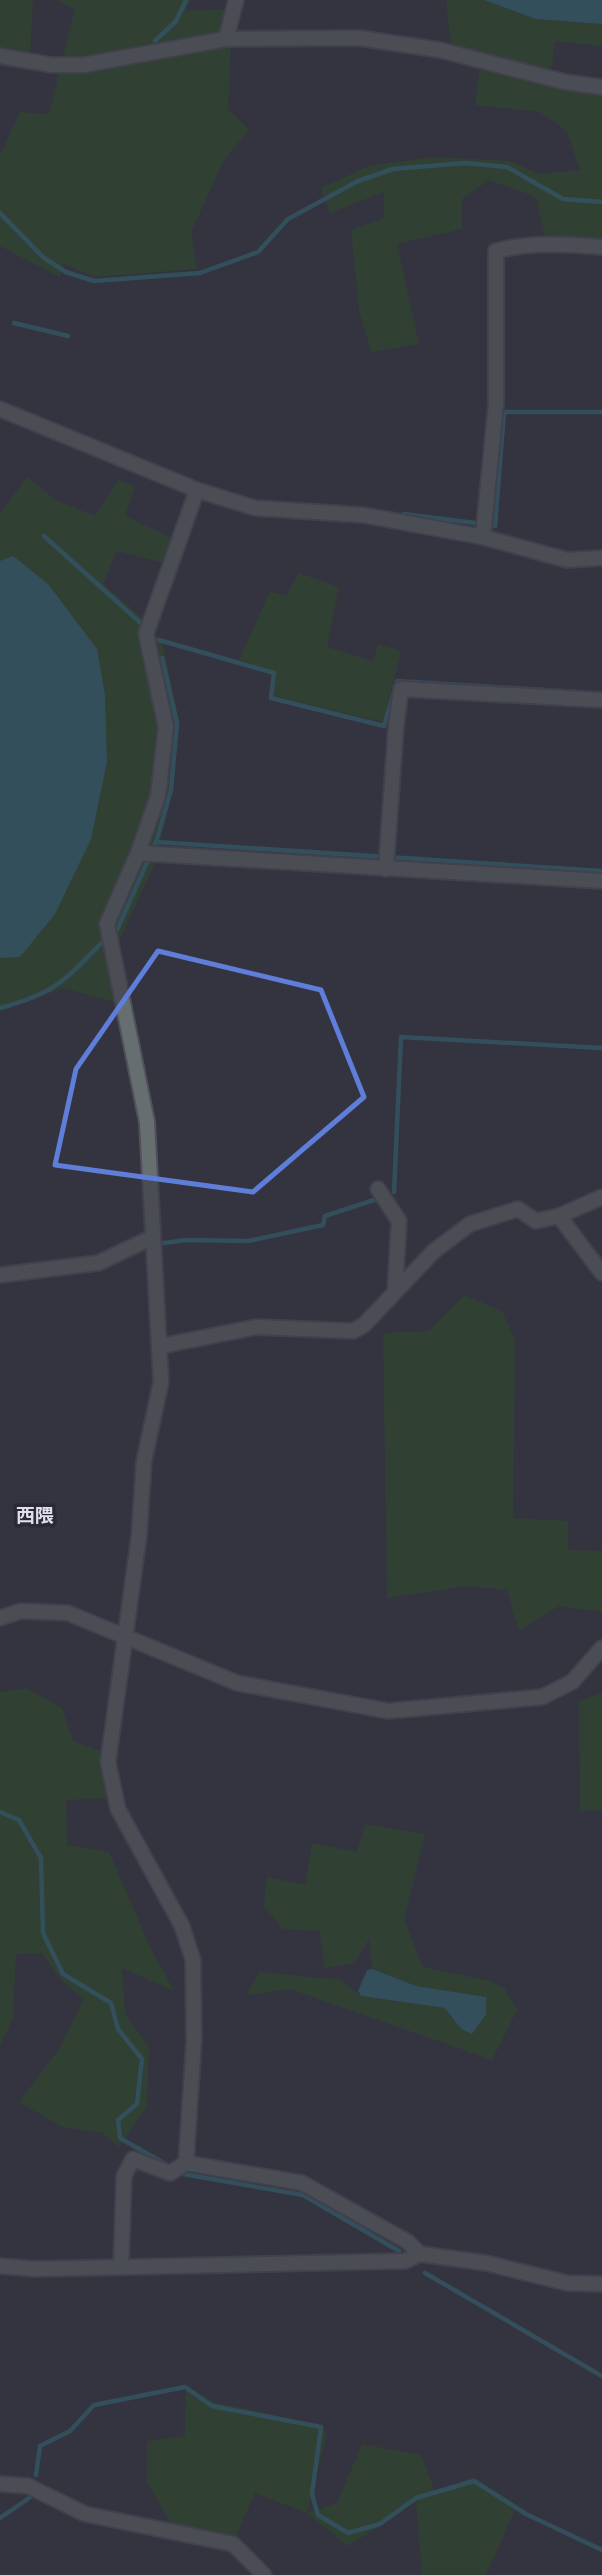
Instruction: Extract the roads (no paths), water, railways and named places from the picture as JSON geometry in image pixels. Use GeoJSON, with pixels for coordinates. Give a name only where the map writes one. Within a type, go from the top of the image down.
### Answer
{"type":"FeatureCollection","features":[{"type":"Feature","properties":{"kind":"street"},"geometry":{"type":"LineString","coordinates":[[226,39],[236,0]]}},
{"type":"Feature","properties":{"kind":"street"},"geometry":{"type":"LineString","coordinates":[[0,56],[52,65],[83,65],[226,39],[359,38],[440,50],[565,82],[602,87]]}},
{"type":"Feature","properties":{"kind":"street"},"geometry":{"type":"LineString","coordinates":[[483,537],[496,404],[496,251],[510,247],[561,245],[602,247]]}},
{"type":"Feature","properties":{"kind":"street"},"geometry":{"type":"LineString","coordinates":[[0,409],[197,490],[255,508],[363,515],[483,537],[567,560],[602,558]]}},
{"type":"Feature","properties":{"kind":"street"},"geometry":{"type":"LineString","coordinates":[[186,2163],[194,2040],[193,1960],[182,1926],[118,1809],[108,1762],[127,1638],[144,1461],[161,1382],[148,1122],[107,924],[138,852],[158,796],[166,727],[146,634],[197,490]]}},
{"type":"Feature","properties":{"kind":"street"},"geometry":{"type":"LineString","coordinates":[[386,869],[401,689],[602,700]]}},
{"type":"Feature","properties":{"kind":"street"},"geometry":{"type":"LineString","coordinates":[[138,852],[158,856],[602,881]]}},
{"type":"Feature","properties":{"kind":"street"},"geometry":{"type":"LineString","coordinates":[[378,1189],[398,1221],[395,1290]]}},
{"type":"Feature","properties":{"kind":"street"},"geometry":{"type":"LineString","coordinates":[[160,1346],[256,1327],[353,1331],[364,1325],[434,1251],[470,1224],[518,1209],[536,1221],[559,1216],[602,1197]]}},
{"type":"Feature","properties":{"kind":"street"},"geometry":{"type":"LineString","coordinates":[[559,1216],[602,1273]]}},
{"type":"Feature","properties":{"kind":"street"},"geometry":{"type":"LineString","coordinates":[[0,1275],[98,1263],[153,1237]]}},
{"type":"Feature","properties":{"kind":"street"},"geometry":{"type":"LineString","coordinates":[[0,1618],[21,1611],[68,1613],[237,1683],[388,1711],[542,1697],[572,1682],[602,1648]]}},
{"type":"Feature","properties":{"kind":"street"},"geometry":{"type":"LineString","coordinates":[[121,2267],[124,2176],[133,2159],[170,2173],[186,2163],[302,2182],[408,2242],[420,2254]]}},
{"type":"Feature","properties":{"kind":"street"},"geometry":{"type":"LineString","coordinates":[[0,2266],[121,2267],[405,2261],[420,2254],[486,2263],[567,2283],[602,2284]]}},
{"type":"Feature","properties":{"kind":"street"},"geometry":{"type":"LineString","coordinates":[[0,2484],[28,2486],[85,2514],[233,2544],[264,2575]]}},
{"type":"Feature","properties":{"kind":"water"},"geometry":{"type":"Polygon","coordinates":[[[484,0],[602,0],[602,24],[536,19],[484,0]]]}},
{"type":"Feature","properties":{"kind":"water"},"geometry":{"type":"Polygon","coordinates":[[[13,556],[48,584],[97,649],[105,695],[107,762],[91,839],[55,914],[20,957],[0,958],[0,561],[13,556]]]}},
{"type":"Feature","properties":{"kind":"water"},"geometry":{"type":"Polygon","coordinates":[[[372,1969],[416,1986],[486,1997],[486,2014],[472,2034],[461,2029],[445,2008],[361,1996],[358,1991],[367,1970],[372,1969]]]}},
{"type":"Feature","properties":{"kind":"waterway"},"geometry":{"type":"LineString","coordinates":[[155,41],[176,21],[186,0]]}},
{"type":"Feature","properties":{"kind":"waterway"},"geometry":{"type":"LineString","coordinates":[[0,213],[44,258],[66,272],[94,281],[200,273],[258,252],[288,219],[358,181],[393,169],[465,163],[507,167],[563,199],[602,202]]}},
{"type":"Feature","properties":{"kind":"waterway"},"geometry":{"type":"LineString","coordinates":[[14,323],[68,336]]}},
{"type":"Feature","properties":{"kind":"waterway"},"geometry":{"type":"LineString","coordinates":[[495,526],[504,412],[602,412]]}},
{"type":"Feature","properties":{"kind":"waterway"},"geometry":{"type":"LineString","coordinates":[[404,514],[475,523]]}},
{"type":"Feature","properties":{"kind":"waterway"},"geometry":{"type":"LineString","coordinates":[[44,536],[144,626]]}},
{"type":"Feature","properties":{"kind":"waterway"},"geometry":{"type":"LineString","coordinates":[[159,640],[274,673],[271,698],[384,726],[397,681],[577,692]]}},
{"type":"Feature","properties":{"kind":"waterway"},"geometry":{"type":"LineString","coordinates":[[156,842],[171,790],[177,723],[162,658]]}},
{"type":"Feature","properties":{"kind":"waterway"},"geometry":{"type":"LineString","coordinates":[[117,930],[156,842],[602,871]]}},
{"type":"Feature","properties":{"kind":"waterway"},"geometry":{"type":"LineString","coordinates":[[0,1008],[49,990],[71,974],[107,937]]}},
{"type":"Feature","properties":{"kind":"waterway"},"geometry":{"type":"LineString","coordinates":[[394,1192],[401,1037],[602,1048]]}},
{"type":"Feature","properties":{"kind":"waterway"},"geometry":{"type":"LineString","coordinates":[[164,1243],[186,1240],[248,1241],[323,1225],[325,1216],[377,1199]]}},
{"type":"Feature","properties":{"kind":"waterway"},"geometry":{"type":"LineString","coordinates":[[0,1812],[19,1820],[41,1858],[43,1933],[63,1974],[111,2003],[118,2029],[142,2059],[137,2104],[118,2120],[120,2138],[169,2166]]}},
{"type":"Feature","properties":{"kind":"waterway"},"geometry":{"type":"LineString","coordinates":[[183,2174],[303,2195],[399,2251]]}},
{"type":"Feature","properties":{"kind":"waterway"},"geometry":{"type":"LineString","coordinates":[[425,2273],[602,2376]]}},
{"type":"Feature","properties":{"kind":"waterway"},"geometry":{"type":"LineString","coordinates":[[36,2475],[40,2446],[70,2431],[94,2405],[185,2387],[212,2406],[321,2427],[312,2494],[318,2515],[348,2533],[380,2524],[416,2498],[474,2481],[526,2514],[602,2550]]}},
{"type":"Feature","properties":{"kind":"waterway"},"geometry":{"type":"LineString","coordinates":[[0,2518],[32,2496]]}},
{"type":"Feature","properties":{"kind":"district","name":"西隈"},"geometry":{"type":"Point","coordinates":[35,1515]}}]}
